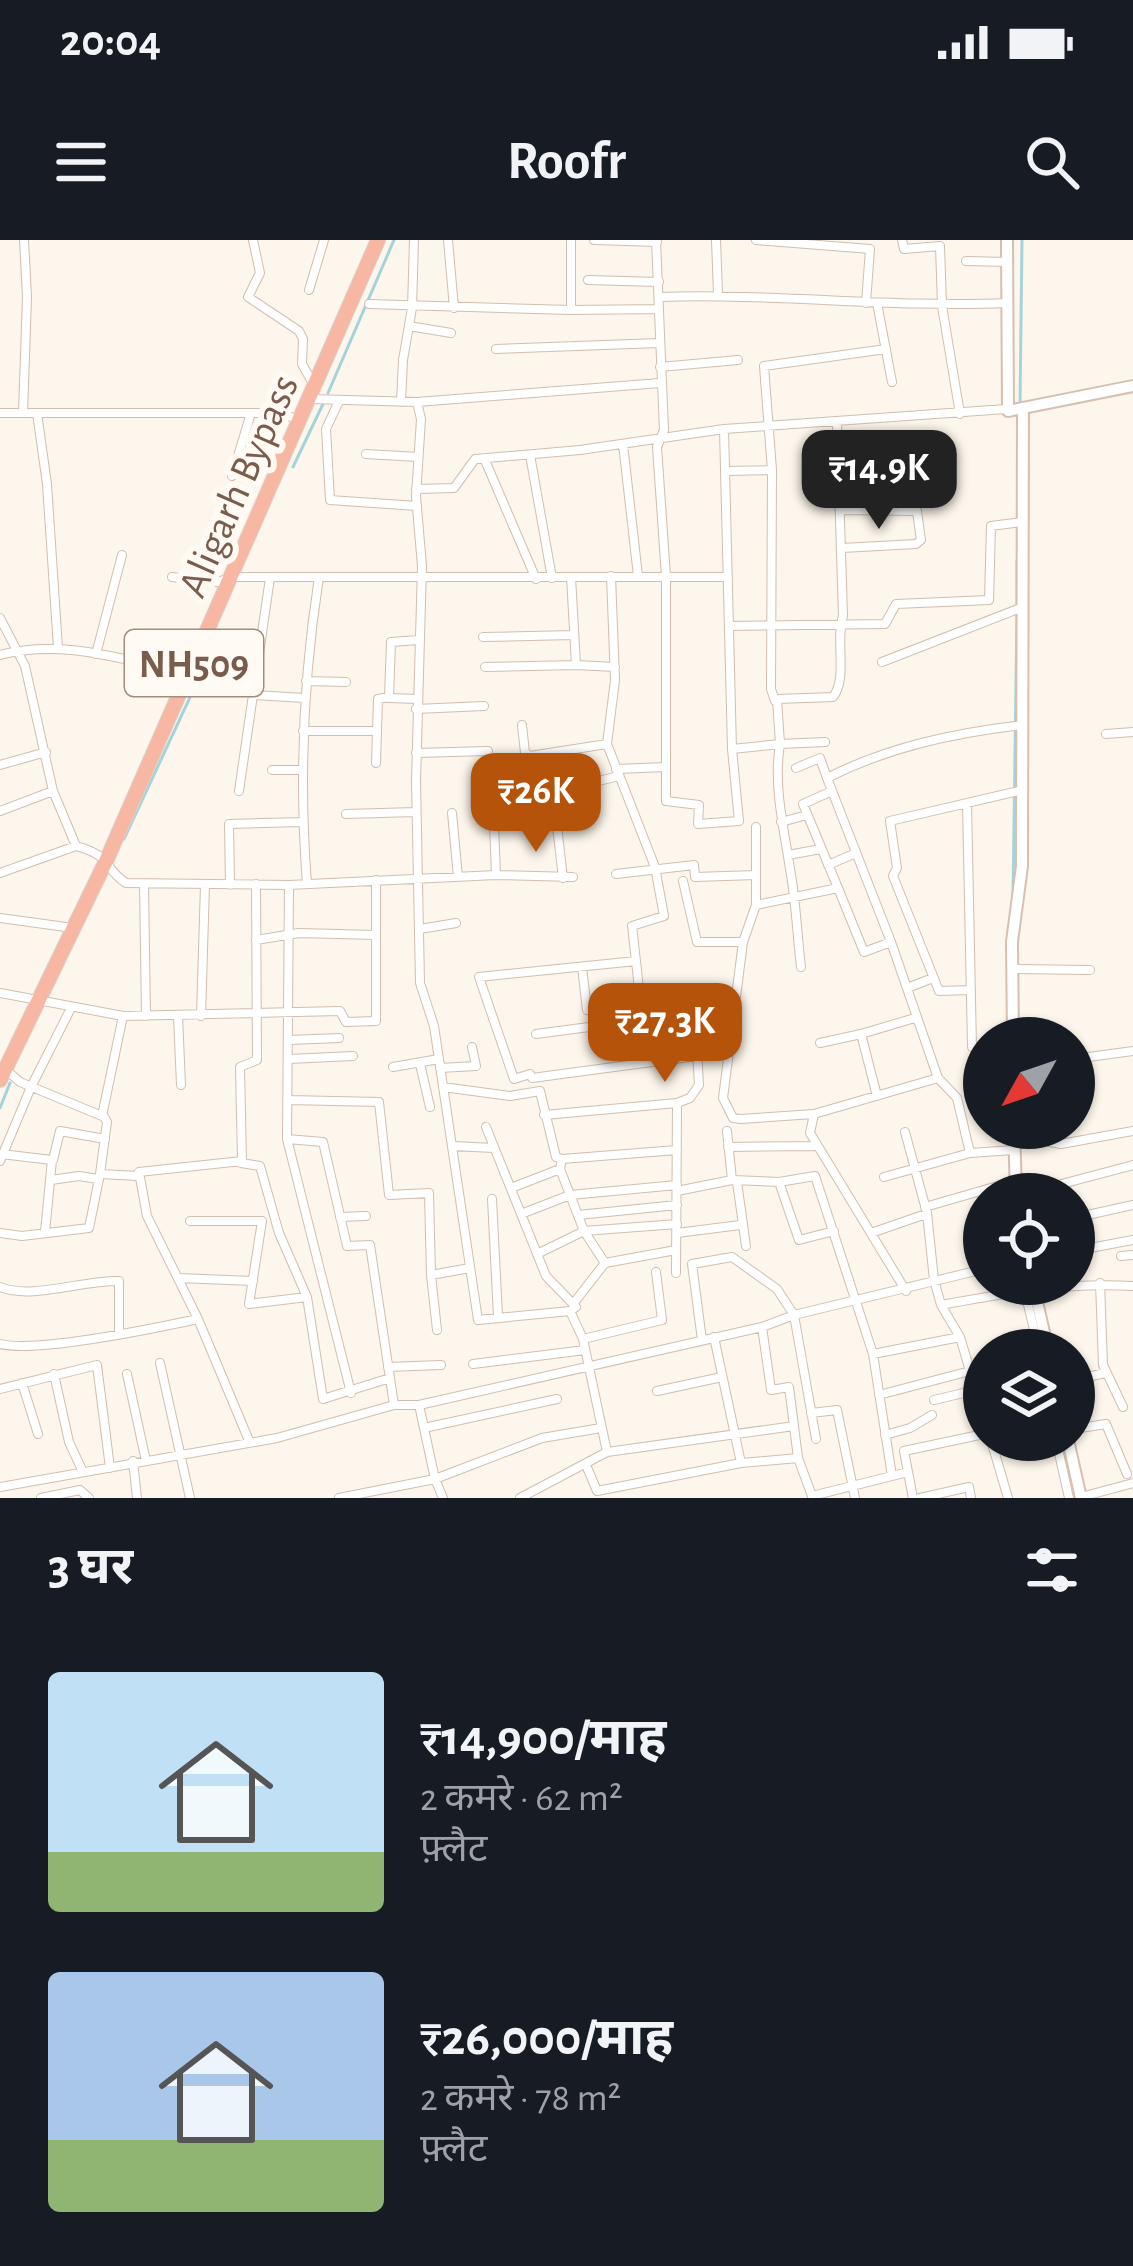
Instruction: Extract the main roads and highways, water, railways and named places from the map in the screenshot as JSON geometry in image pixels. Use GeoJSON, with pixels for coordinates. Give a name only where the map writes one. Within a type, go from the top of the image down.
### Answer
{"type":"FeatureCollection","features":[{"type":"Feature","properties":{"kind":"highway","name":"Aligarh Bypass"},"geometry":{"type":"LineString","coordinates":[[2,1074],[107,859],[378,240]]}},
{"type":"Feature","properties":{"kind":"waterway"},"geometry":{"type":"LineString","coordinates":[[328,393],[394,240]]}},
{"type":"Feature","properties":{"kind":"waterway"},"geometry":{"type":"LineString","coordinates":[[1020,406],[1022,240]]}},
{"type":"Feature","properties":{"kind":"waterway"},"geometry":{"type":"LineString","coordinates":[[293,467],[323,404]]}},
{"type":"Feature","properties":{"kind":"waterway"},"geometry":{"type":"LineString","coordinates":[[1017,560],[1017,604]]}},
{"type":"Feature","properties":{"kind":"waterway"},"geometry":{"type":"LineString","coordinates":[[1013,898],[1017,614]]}},
{"type":"Feature","properties":{"kind":"waterway"},"geometry":{"type":"LineString","coordinates":[[124,839],[220,633]]}},
{"type":"Feature","properties":{"kind":"waterway"},"geometry":{"type":"LineString","coordinates":[[0,1108],[10,1083]]}}]}
